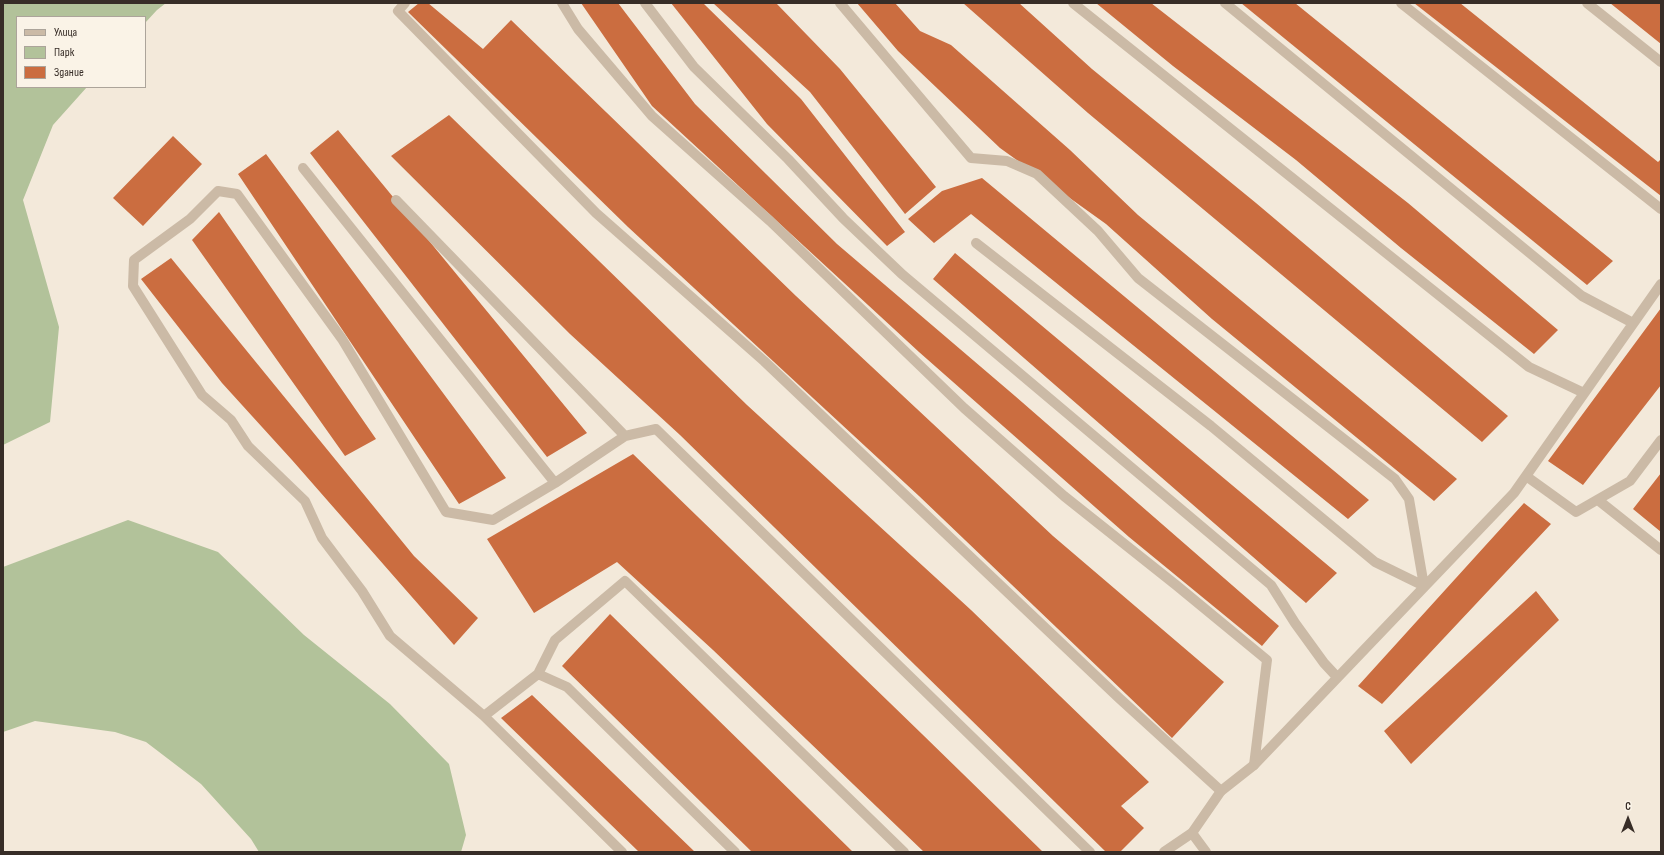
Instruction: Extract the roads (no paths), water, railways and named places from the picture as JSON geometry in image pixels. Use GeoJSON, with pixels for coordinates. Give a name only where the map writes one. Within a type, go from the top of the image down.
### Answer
{"type":"FeatureCollection","features":[{"type":"Feature","properties":{"kind":"street"},"geometry":{"type":"LineString","coordinates":[[405,3],[398,11],[596,214],[764,361],[1113,693],[1221,791]]}},
{"type":"Feature","properties":{"kind":"street"},"geometry":{"type":"LineString","coordinates":[[562,3],[578,29],[652,116],[770,221],[964,408],[1064,496],[1267,660],[1254,765]]}},
{"type":"Feature","properties":{"kind":"street"},"geometry":{"type":"LineString","coordinates":[[645,3],[694,67],[788,159],[843,218],[903,275],[1271,585],[1295,623],[1324,663],[1337,677]]}},
{"type":"Feature","properties":{"kind":"street"},"geometry":{"type":"LineString","coordinates":[[840,3],[971,158],[1007,161],[1037,174],[1098,231],[1138,278],[1395,479],[1409,499],[1424,586]]}},
{"type":"Feature","properties":{"kind":"street"},"geometry":{"type":"LineString","coordinates":[[1073,3],[1279,169],[1529,367],[1584,394]]}},
{"type":"Feature","properties":{"kind":"street"},"geometry":{"type":"LineString","coordinates":[[1225,3],[1582,296],[1633,323]]}},
{"type":"Feature","properties":{"kind":"street"},"geometry":{"type":"LineString","coordinates":[[1400,3],[1661,209]]}},
{"type":"Feature","properties":{"kind":"street"},"geometry":{"type":"LineString","coordinates":[[1587,3],[1661,62]]}},
{"type":"Feature","properties":{"kind":"street"},"geometry":{"type":"LineString","coordinates":[[303,168],[555,483]]}},
{"type":"Feature","properties":{"kind":"street"},"geometry":{"type":"LineString","coordinates":[[622,852],[484,716],[390,636],[362,591],[322,538],[306,501],[248,446],[230,420],[202,395],[133,286],[134,260],[190,219],[218,191],[237,194],[342,339],[446,512],[493,520],[555,483],[625,436],[656,429],[1090,852]]}},
{"type":"Feature","properties":{"kind":"street"},"geometry":{"type":"LineString","coordinates":[[396,200],[625,436]]}},
{"type":"Feature","properties":{"kind":"street"},"geometry":{"type":"LineString","coordinates":[[976,243],[1211,426],[1376,562],[1424,586]]}},
{"type":"Feature","properties":{"kind":"street"},"geometry":{"type":"LineString","coordinates":[[1164,852],[1192,833],[1221,791],[1254,765],[1514,493],[1661,284]]}},
{"type":"Feature","properties":{"kind":"street"},"geometry":{"type":"LineString","coordinates":[[1526,476],[1576,512],[1630,481],[1661,440]]}},
{"type":"Feature","properties":{"kind":"street"},"geometry":{"type":"LineString","coordinates":[[1598,500],[1661,550]]}},
{"type":"Feature","properties":{"kind":"street"},"geometry":{"type":"LineString","coordinates":[[484,716],[538,674],[555,640],[625,581],[904,852]]}},
{"type":"Feature","properties":{"kind":"street"},"geometry":{"type":"LineString","coordinates":[[538,674],[567,687],[735,852]]}},
{"type":"Feature","properties":{"kind":"street"},"geometry":{"type":"LineString","coordinates":[[1192,833],[1206,852]]}}]}
